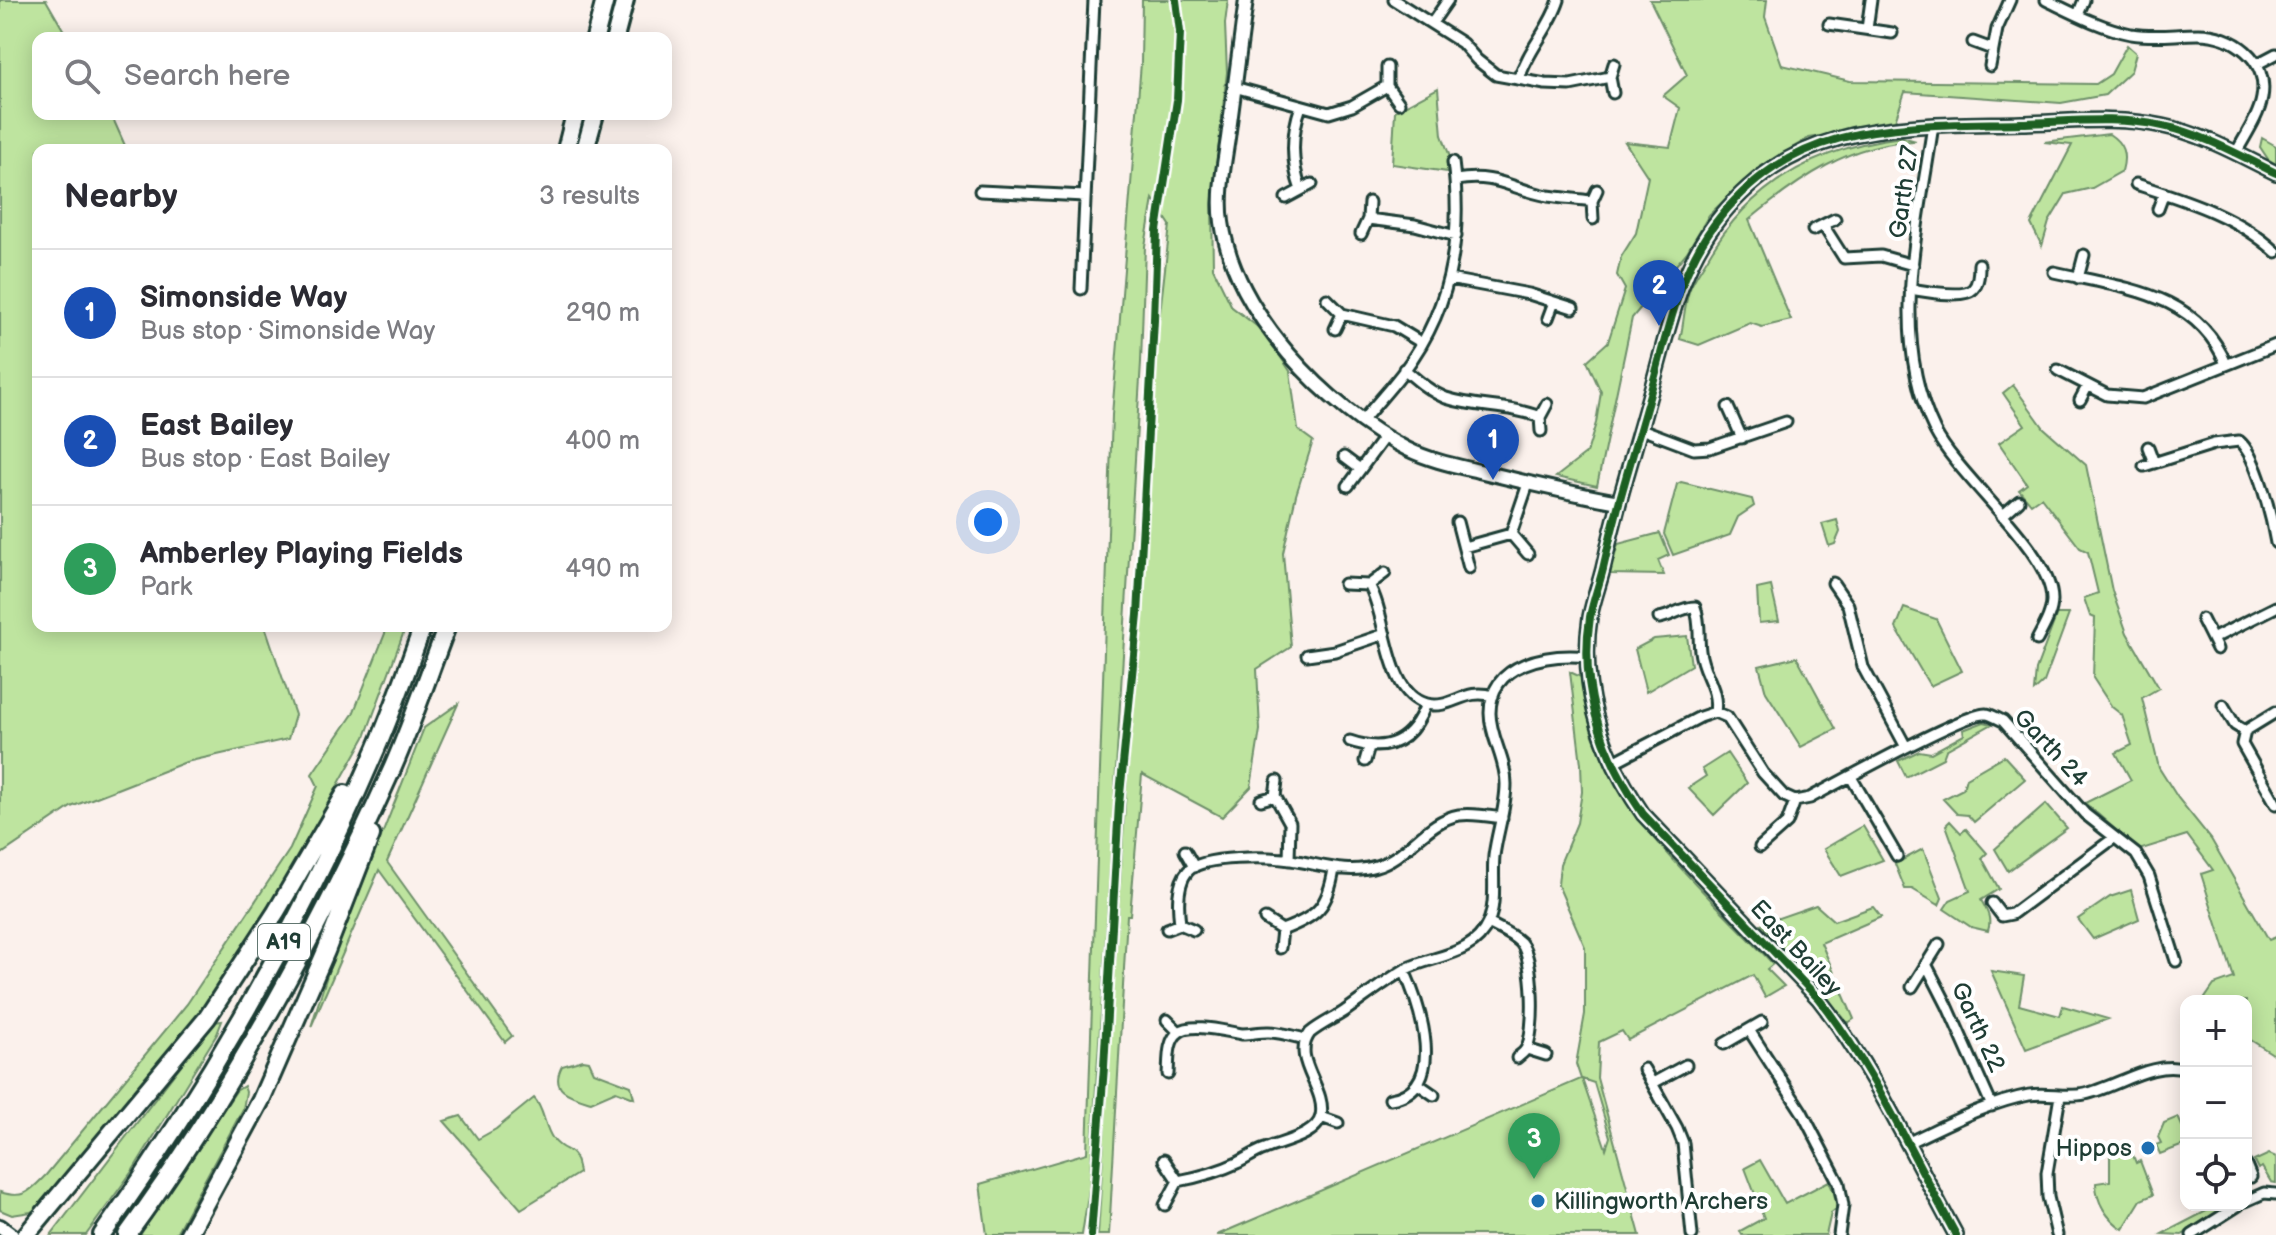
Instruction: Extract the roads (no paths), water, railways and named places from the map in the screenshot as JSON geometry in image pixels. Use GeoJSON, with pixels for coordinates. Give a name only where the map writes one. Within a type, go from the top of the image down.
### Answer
{"type":"FeatureCollection","features":[{"type":"Feature","properties":{"kind":"highway"},"geometry":{"type":"LineString","coordinates":[[597,32],[605,0]]}},
{"type":"Feature","properties":{"kind":"highway"},"geometry":{"type":"LineString","coordinates":[[617,32],[625,0]]}},
{"type":"Feature","properties":{"kind":"highway"},"geometry":{"type":"LineString","coordinates":[[568,144],[574,120]]}},
{"type":"Feature","properties":{"kind":"highway"},"geometry":{"type":"LineString","coordinates":[[587,144],[593,120]]}},
{"type":"Feature","properties":{"kind":"highway","name":"A19"},"geometry":{"type":"LineString","coordinates":[[102,1235],[197,1094],[248,1007],[329,852],[374,754],[421,632]]}},
{"type":"Feature","properties":{"kind":"highway","name":"A19"},"geometry":{"type":"LineString","coordinates":[[188,1235],[261,1100],[326,951],[445,632]]}},
{"type":"Feature","properties":{"kind":"highway","name":"A19"},"geometry":{"type":"LineString","coordinates":[[26,1235],[207,1018],[276,912],[352,783],[374,754]]}},
{"type":"Feature","properties":{"kind":"highway","name":"A19"},"geometry":{"type":"LineString","coordinates":[[127,1235],[215,1105],[285,983],[394,765]]}},
{"type":"Feature","properties":{"kind":"street"},"geometry":{"type":"LineString","coordinates":[[1081,289],[1094,0]]}},
{"type":"Feature","properties":{"kind":"street"},"geometry":{"type":"LineString","coordinates":[[1246,0],[1223,173],[1221,218],[1233,269],[1260,317],[1284,349],[1313,379],[1363,420],[1409,450],[1435,460],[1528,484],[1619,502]]}},
{"type":"Feature","properties":{"kind":"street"},"geometry":{"type":"LineString","coordinates":[[1394,0],[1462,43],[1496,75],[1570,85],[1610,77]]}},
{"type":"Feature","properties":{"kind":"street"},"geometry":{"type":"LineString","coordinates":[[1432,23],[1448,0]]}},
{"type":"Feature","properties":{"kind":"street"},"geometry":{"type":"LineString","coordinates":[[1519,79],[1525,60],[1555,12],[1559,0]]}},
{"type":"Feature","properties":{"kind":"street"},"geometry":{"type":"LineString","coordinates":[[1867,29],[1871,0]]}},
{"type":"Feature","properties":{"kind":"street"},"geometry":{"type":"LineString","coordinates":[[1990,66],[1997,29],[2010,0]]}},
{"type":"Feature","properties":{"kind":"street"},"geometry":{"type":"LineString","coordinates":[[2046,0],[2116,30],[2162,38],[2197,34],[2231,39],[2246,50],[2257,64],[2263,96],[2236,153]]}},
{"type":"Feature","properties":{"kind":"street"},"geometry":{"type":"LineString","coordinates":[[2078,15],[2084,0]]}},
{"type":"Feature","properties":{"kind":"street"},"geometry":{"type":"LineString","coordinates":[[1829,24],[1892,33]]}},
{"type":"Feature","properties":{"kind":"street"},"geometry":{"type":"LineString","coordinates":[[2162,38],[2163,52]]}},
{"type":"Feature","properties":{"kind":"street"},"geometry":{"type":"LineString","coordinates":[[1973,42],[1992,49]]}},
{"type":"Feature","properties":{"kind":"street"},"geometry":{"type":"LineString","coordinates":[[2257,64],[2276,54]]}},
{"type":"Feature","properties":{"kind":"street"},"geometry":{"type":"LineString","coordinates":[[1613,93],[1610,77],[1614,64]]}},
{"type":"Feature","properties":{"kind":"street"},"geometry":{"type":"LineString","coordinates":[[1387,67],[1387,86],[1399,103]]}},
{"type":"Feature","properties":{"kind":"street"},"geometry":{"type":"LineString","coordinates":[[1234,87],[1329,113],[1341,111],[1387,86]]}},
{"type":"Feature","properties":{"kind":"street"},"geometry":{"type":"LineString","coordinates":[[1301,106],[1293,141],[1293,167],[1301,190]]}},
{"type":"Feature","properties":{"kind":"street","name":"East Bailey"},"geometry":{"type":"LineString","coordinates":[[1956,1235],[1862,1058],[1840,1026],[1818,998],[1643,814],[1612,763],[1593,709],[1588,657],[1590,617],[1619,502],[1684,277],[1712,227],[1758,177],[1822,142],[1862,132],[1933,125],[2120,121],[2163,126],[2208,140],[2276,173]]}},
{"type":"Feature","properties":{"kind":"street","name":"Garth 27"},"geometry":{"type":"LineString","coordinates":[[1933,125],[1910,289],[1912,359],[1926,409],[1947,451],[2043,569],[2052,601],[2037,640]]}},
{"type":"Feature","properties":{"kind":"street"},"geometry":{"type":"LineString","coordinates":[[1363,420],[1422,343],[1442,305],[1456,236],[1458,196],[1453,162]]}},
{"type":"Feature","properties":{"kind":"street"},"geometry":{"type":"LineString","coordinates":[[1456,180],[1472,177],[1496,179],[1546,195],[1592,201]]}},
{"type":"Feature","properties":{"kind":"street"},"geometry":{"type":"LineString","coordinates":[[1286,198],[1312,184]]}},
{"type":"Feature","properties":{"kind":"street"},"geometry":{"type":"LineString","coordinates":[[2136,184],[2229,219],[2276,252]]}},
{"type":"Feature","properties":{"kind":"street"},"geometry":{"type":"LineString","coordinates":[[1593,219],[1592,201],[1597,190]]}},
{"type":"Feature","properties":{"kind":"street"},"geometry":{"type":"LineString","coordinates":[[980,191],[1085,196]]}},
{"type":"Feature","properties":{"kind":"street"},"geometry":{"type":"LineString","coordinates":[[2158,209],[2164,193]]}},
{"type":"Feature","properties":{"kind":"street"},"geometry":{"type":"LineString","coordinates":[[1361,234],[1368,219],[1369,202]]}},
{"type":"Feature","properties":{"kind":"street"},"geometry":{"type":"LineString","coordinates":[[1368,219],[1415,225],[1456,236]]}},
{"type":"Feature","properties":{"kind":"street","name":"Garth 27"},"geometry":{"type":"LineString","coordinates":[[1835,219],[1818,228],[1844,258],[1869,255],[1913,265]]}},
{"type":"Feature","properties":{"kind":"street"},"geometry":{"type":"LineString","coordinates":[[2078,278],[2084,255]]}},
{"type":"Feature","properties":{"kind":"street"},"geometry":{"type":"LineString","coordinates":[[1910,289],[1964,295],[1974,289],[1979,264]]}},
{"type":"Feature","properties":{"kind":"street"},"geometry":{"type":"LineString","coordinates":[[2054,272],[2137,291],[2187,312],[2209,332],[2226,364]]}},
{"type":"Feature","properties":{"kind":"street"},"geometry":{"type":"LineString","coordinates":[[1449,279],[1529,294],[1573,308]]}},
{"type":"Feature","properties":{"kind":"street"},"geometry":{"type":"LineString","coordinates":[[1327,299],[1342,314],[1394,326],[1422,343]]}},
{"type":"Feature","properties":{"kind":"street"},"geometry":{"type":"LineString","coordinates":[[1548,318],[1554,302]]}},
{"type":"Feature","properties":{"kind":"street"},"geometry":{"type":"LineString","coordinates":[[1335,329],[1342,314]]}},
{"type":"Feature","properties":{"kind":"street"},"geometry":{"type":"LineString","coordinates":[[2058,370],[2107,395],[2143,398],[2276,345]]}},
{"type":"Feature","properties":{"kind":"street"},"geometry":{"type":"LineString","coordinates":[[1404,369],[1425,387],[1444,397],[1523,411],[1540,417]]}},
{"type":"Feature","properties":{"kind":"street"},"geometry":{"type":"LineString","coordinates":[[2080,400],[2087,387]]}},
{"type":"Feature","properties":{"kind":"street"},"geometry":{"type":"LineString","coordinates":[[1541,431],[1540,417],[1547,404]]}},
{"type":"Feature","properties":{"kind":"street"},"geometry":{"type":"LineString","coordinates":[[1728,407],[1742,438]]}},
{"type":"Feature","properties":{"kind":"street"},"geometry":{"type":"LineString","coordinates":[[1641,429],[1694,449],[1710,448],[1786,422]]}},
{"type":"Feature","properties":{"kind":"street"},"geometry":{"type":"LineString","coordinates":[[1348,486],[1385,436]]}},
{"type":"Feature","properties":{"kind":"street"},"geometry":{"type":"LineString","coordinates":[[2148,447],[2149,465],[2214,444],[2239,441],[2246,446],[2271,501],[2276,543]]}},
{"type":"Feature","properties":{"kind":"street"},"geometry":{"type":"LineString","coordinates":[[1344,457],[1360,469]]}},
{"type":"Feature","properties":{"kind":"street"},"geometry":{"type":"LineString","coordinates":[[1511,534],[1528,484]]}},
{"type":"Feature","properties":{"kind":"street"},"geometry":{"type":"LineString","coordinates":[[2002,516],[2019,501]]}},
{"type":"Feature","properties":{"kind":"street"},"geometry":{"type":"LineString","coordinates":[[1457,522],[1469,568]]}},
{"type":"Feature","properties":{"kind":"street"},"geometry":{"type":"LineString","coordinates":[[1464,547],[1511,534]]}},
{"type":"Feature","properties":{"kind":"street"},"geometry":{"type":"LineString","coordinates":[[1511,534],[1528,554]]}},
{"type":"Feature","properties":{"kind":"street"},"geometry":{"type":"LineString","coordinates":[[1344,584],[1369,585],[1385,573]]}},
{"type":"Feature","properties":{"kind":"street"},"geometry":{"type":"LineString","coordinates":[[1833,583],[1848,605],[1863,667],[1906,747]]}},
{"type":"Feature","properties":{"kind":"street"},"geometry":{"type":"LineString","coordinates":[[1369,585],[1381,612],[1396,675],[1409,694],[1426,704],[1440,705],[1479,692],[1493,696]]}},
{"type":"Feature","properties":{"kind":"street"},"geometry":{"type":"LineString","coordinates":[[1659,618],[1695,607],[1700,620],[1700,653],[1717,701],[1715,712]]}},
{"type":"Feature","properties":{"kind":"street"},"geometry":{"type":"LineString","coordinates":[[2212,639],[2276,607]]}},
{"type":"Feature","properties":{"kind":"street"},"geometry":{"type":"LineString","coordinates":[[2202,619],[2217,649]]}},
{"type":"Feature","properties":{"kind":"street"},"geometry":{"type":"LineString","coordinates":[[1307,655],[1335,651],[1385,634]]}},
{"type":"Feature","properties":{"kind":"street"},"geometry":{"type":"LineString","coordinates":[[1331,637],[1335,651]]}},
{"type":"Feature","properties":{"kind":"street"},"geometry":{"type":"LineString","coordinates":[[1305,1039],[1322,1023],[1341,1014],[1404,970],[1462,950],[1488,923],[1492,909],[1494,856],[1506,784],[1490,713],[1493,696],[1508,675],[1526,662],[1555,656],[1588,657]]}},
{"type":"Feature","properties":{"kind":"street"},"geometry":{"type":"LineString","coordinates":[[1350,741],[1369,747],[1389,744],[1407,735],[1419,723],[1426,704]]}},
{"type":"Feature","properties":{"kind":"street"},"geometry":{"type":"LineString","coordinates":[[2223,705],[2235,725],[2245,731]]}},
{"type":"Feature","properties":{"kind":"street"},"geometry":{"type":"LineString","coordinates":[[1612,763],[1700,717],[1715,712],[1727,717],[1763,773],[1784,796],[1795,801],[1787,823],[1760,847]]}},
{"type":"Feature","properties":{"kind":"street"},"geometry":{"type":"LineString","coordinates":[[2276,712],[2245,731],[2242,744],[2276,804]]}},
{"type":"Feature","properties":{"kind":"street","name":"Garth 24"},"geometry":{"type":"LineString","coordinates":[[1795,801],[1810,798],[1963,720],[1985,714],[2003,721],[2078,807],[2136,854],[2146,869],[2176,961]]}},
{"type":"Feature","properties":{"kind":"street"},"geometry":{"type":"LineString","coordinates":[[1365,761],[1369,747]]}},
{"type":"Feature","properties":{"kind":"street"},"geometry":{"type":"LineString","coordinates":[[1851,777],[1897,856]]}},
{"type":"Feature","properties":{"kind":"street"},"geometry":{"type":"LineString","coordinates":[[1277,781],[1275,796],[1290,823],[1289,860]]}},
{"type":"Feature","properties":{"kind":"street"},"geometry":{"type":"LineString","coordinates":[[1261,800],[1275,796]]}},
{"type":"Feature","properties":{"kind":"street"},"geometry":{"type":"LineString","coordinates":[[1180,924],[1179,893],[1188,871],[1194,867],[1210,862],[1248,859],[1289,860],[1334,869],[1373,867],[1408,850],[1427,832],[1458,815],[1502,818]]}},
{"type":"Feature","properties":{"kind":"street"},"geometry":{"type":"LineString","coordinates":[[1992,903],[2002,916],[2012,914],[2114,838]]}},
{"type":"Feature","properties":{"kind":"street"},"geometry":{"type":"LineString","coordinates":[[1185,851],[1194,867]]}},
{"type":"Feature","properties":{"kind":"street"},"geometry":{"type":"LineString","coordinates":[[1282,930],[1307,921],[1317,913],[1326,897],[1334,869]]}},
{"type":"Feature","properties":{"kind":"street"},"geometry":{"type":"LineString","coordinates":[[1265,919],[1282,930]]}},
{"type":"Feature","properties":{"kind":"street"},"geometry":{"type":"LineString","coordinates":[[1488,923],[1520,943],[1530,962],[1532,978],[1527,1049],[1517,1058]]}},
{"type":"Feature","properties":{"kind":"street"},"geometry":{"type":"LineString","coordinates":[[1167,929],[1180,924],[1194,930]]}},
{"type":"Feature","properties":{"kind":"street"},"geometry":{"type":"LineString","coordinates":[[1280,948],[1282,930]]}},
{"type":"Feature","properties":{"kind":"street","name":"Garth 22"},"geometry":{"type":"LineString","coordinates":[[1912,987],[1939,944]]}},
{"type":"Feature","properties":{"kind":"street","name":"Garth 22"},"geometry":{"type":"LineString","coordinates":[[1926,964],[1992,1106]]}},
{"type":"Feature","properties":{"kind":"street"},"geometry":{"type":"LineString","coordinates":[[1390,1099],[1411,1092],[1418,1084],[1425,1054],[1424,1021],[1404,970]]}},
{"type":"Feature","properties":{"kind":"street"},"geometry":{"type":"LineString","coordinates":[[1167,1020],[1179,1032]]}},
{"type":"Feature","properties":{"kind":"street"},"geometry":{"type":"LineString","coordinates":[[1724,1044],[1762,1022]]}},
{"type":"Feature","properties":{"kind":"street"},"geometry":{"type":"LineString","coordinates":[[1179,1032],[1196,1028],[1243,1034],[1269,1032],[1305,1039]]}},
{"type":"Feature","properties":{"kind":"street"},"geometry":{"type":"LineString","coordinates":[[1749,1030],[1802,1112],[1839,1183],[1843,1205],[1839,1235]]}},
{"type":"Feature","properties":{"kind":"street"},"geometry":{"type":"LineString","coordinates":[[1168,1074],[1170,1050],[1179,1032]]}},
{"type":"Feature","properties":{"kind":"street"},"geometry":{"type":"LineString","coordinates":[[1178,1181],[1203,1176],[1262,1149],[1293,1139],[1314,1127],[1321,1117],[1320,1097],[1307,1064],[1305,1039]]}},
{"type":"Feature","properties":{"kind":"street"},"geometry":{"type":"LineString","coordinates":[[1527,1049],[1546,1055]]}},
{"type":"Feature","properties":{"kind":"street"},"geometry":{"type":"LineString","coordinates":[[1653,1083],[1686,1065]]}},
{"type":"Feature","properties":{"kind":"street","name":"Garth 22"},"geometry":{"type":"LineString","coordinates":[[1907,1143],[1992,1106],[2030,1094],[2082,1095],[2159,1068],[2180,1068]]}},
{"type":"Feature","properties":{"kind":"street"},"geometry":{"type":"LineString","coordinates":[[1644,1069],[1683,1143],[1692,1235]]}},
{"type":"Feature","properties":{"kind":"street"},"geometry":{"type":"LineString","coordinates":[[1418,1084],[1434,1095]]}},
{"type":"Feature","properties":{"kind":"street"},"geometry":{"type":"LineString","coordinates":[[2057,1235],[2048,1197],[2047,1173],[2060,1096]]}},
{"type":"Feature","properties":{"kind":"street"},"geometry":{"type":"LineString","coordinates":[[1321,1117],[1338,1123]]}},
{"type":"Feature","properties":{"kind":"street"},"geometry":{"type":"LineString","coordinates":[[1164,1160],[1178,1181]]}},
{"type":"Feature","properties":{"kind":"street"},"geometry":{"type":"LineString","coordinates":[[1165,1205],[1178,1181]]}},
{"type":"Feature","properties":{"kind":"street"},"geometry":{"type":"LineString","coordinates":[[2252,1198],[2264,1193],[2276,1194]]}},
{"type":"Feature","properties":{"kind":"street"},"geometry":{"type":"LineString","coordinates":[[2192,1235],[2230,1211]]}},
{"type":"Feature","properties":{"kind":"street"},"geometry":{"type":"LineString","coordinates":[[0,1226],[12,1235]]}},
{"type":"Feature","properties":{"kind":"place","name":"East Bailey"},"geometry":{"type":"Point","coordinates":[1659,326]}},
{"type":"Feature","properties":{"kind":"place","name":"Simonside Way"},"geometry":{"type":"Point","coordinates":[1493,480]}},
{"type":"Feature","properties":{"kind":"place","name":"Hippos"},"geometry":{"type":"Point","coordinates":[2148,1148]}},
{"type":"Feature","properties":{"kind":"place","name":"Amberley Playing Fields"},"geometry":{"type":"Point","coordinates":[1534,1179]}},
{"type":"Feature","properties":{"kind":"place","name":"Killingworth Archers"},"geometry":{"type":"Point","coordinates":[1538,1201]}}]}
